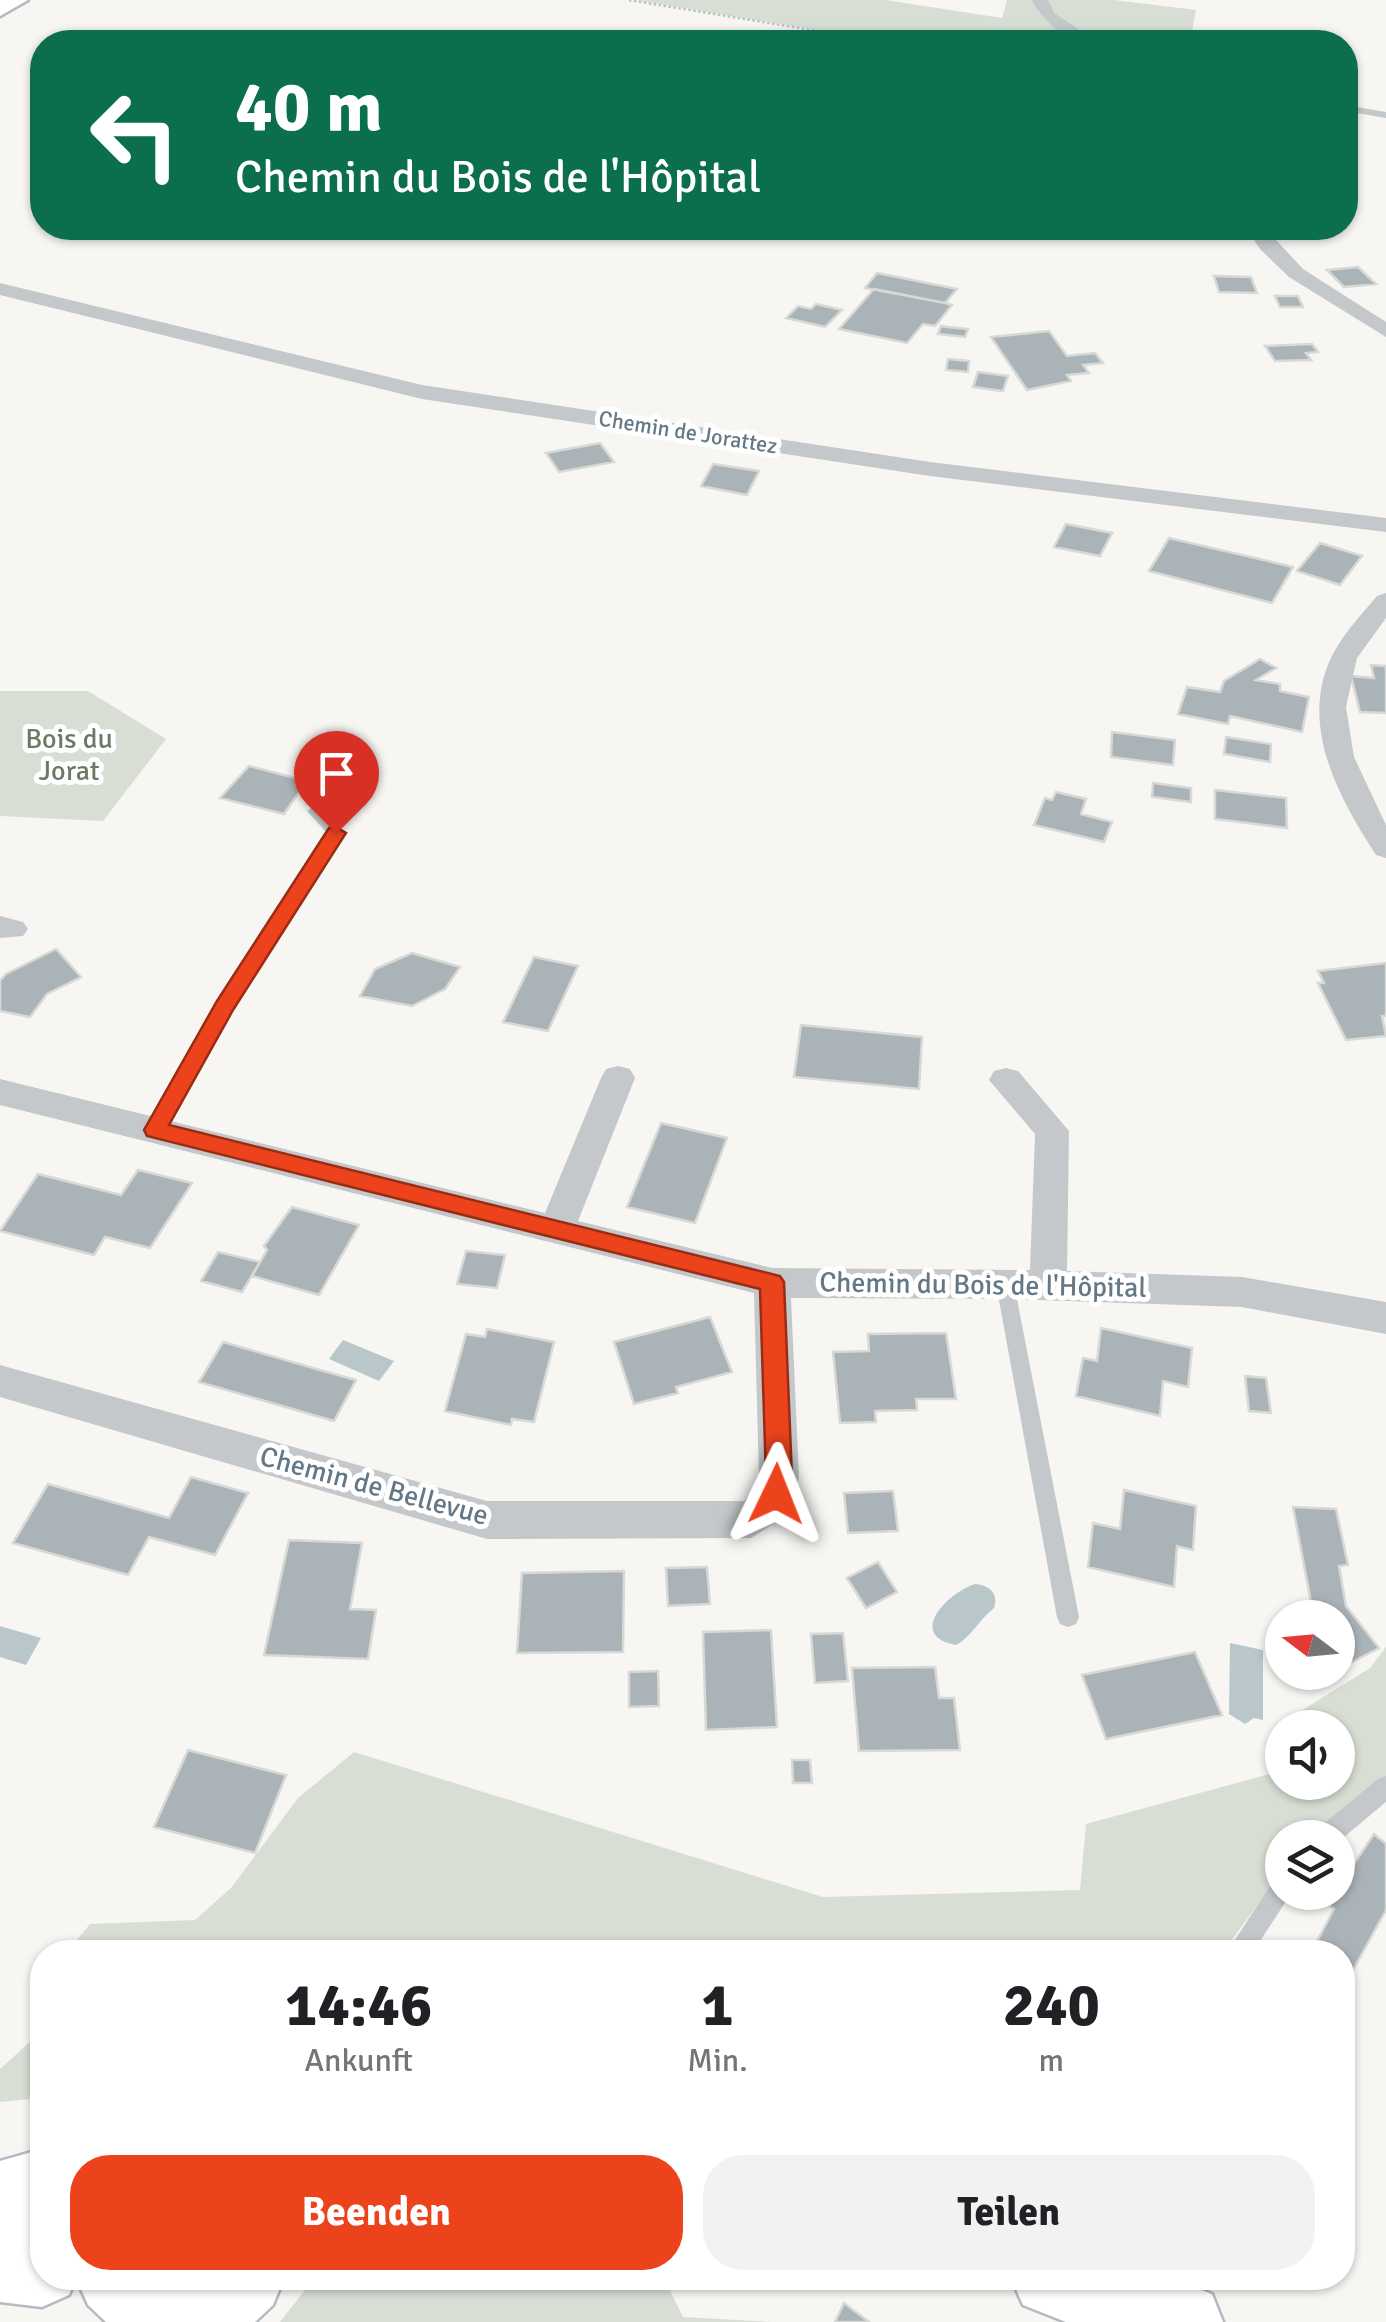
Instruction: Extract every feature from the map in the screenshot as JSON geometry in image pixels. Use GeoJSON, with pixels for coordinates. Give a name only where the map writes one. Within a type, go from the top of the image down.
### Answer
{"type":"FeatureCollection","features":[{"type":"Feature","properties":{"kind":"main road"},"geometry":{"type":"LineString","coordinates":[[0,9],[17,0]]}},
{"type":"Feature","properties":{"kind":"main road"},"geometry":{"type":"LineString","coordinates":[[0,2198],[30,2190]]}},
{"type":"Feature","properties":{"kind":"main road"},"geometry":{"type":"LineString","coordinates":[[0,2264],[30,2267]]}},
{"type":"Feature","properties":{"kind":"main road"},"geometry":{"type":"LineString","coordinates":[[1087,2290],[1184,2322]]}},
{"type":"Feature","properties":{"kind":"main road"},"geometry":{"type":"LineString","coordinates":[[125,2299],[153,2308],[184,2311],[235,2296]]}},
{"type":"Feature","properties":{"kind":"street"},"geometry":{"type":"LineString","coordinates":[[1040,0],[1048,16],[1071,30]]}},
{"type":"Feature","properties":{"kind":"street"},"geometry":{"type":"LineString","coordinates":[[1266,240],[1280,257],[1386,331]]}},
{"type":"Feature","properties":{"kind":"street","name":"Chemin de Jorattez"},"geometry":{"type":"LineString","coordinates":[[0,289],[422,392],[930,468],[1386,524]]}},
{"type":"Feature","properties":{"kind":"street"},"geometry":{"type":"LineString","coordinates":[[1386,601],[1344,657],[1337,676],[1334,720],[1350,788],[1386,848]]}},
{"type":"Feature","properties":{"kind":"street"},"geometry":{"type":"LineString","coordinates":[[556,1231],[618,1078]]}},
{"type":"Feature","properties":{"kind":"street"},"geometry":{"type":"LineString","coordinates":[[1006,1080],[1052,1132],[1048,1285]]}},
{"type":"Feature","properties":{"kind":"street","name":"Chemin du Bois de l'Hôpital"},"geometry":{"type":"LineString","coordinates":[[0,1092],[772,1282],[1048,1285],[1269,1294],[1386,1318]]}},
{"type":"Feature","properties":{"kind":"street","name":"Chemin de Bellevue"},"geometry":{"type":"LineString","coordinates":[[0,1381],[487,1520],[751,1519],[766,1509],[776,1494],[779,1478],[772,1282]]}},
{"type":"Feature","properties":{"kind":"lane"},"geometry":{"type":"LineString","coordinates":[[1358,110],[1386,114]]}},
{"type":"Feature","properties":{"kind":"lane"},"geometry":{"type":"LineString","coordinates":[[155,1130],[224,1006],[336,833],[314,811]]}},
{"type":"Feature","properties":{"kind":"lane"},"geometry":{"type":"LineString","coordinates":[[1006,1284],[1068,1617]]}},
{"type":"Feature","properties":{"kind":"lane"},"geometry":{"type":"LineString","coordinates":[[1346,1820],[1386,1787]]}},
{"type":"Feature","properties":{"kind":"lane"},"geometry":{"type":"LineString","coordinates":[[1247,1940],[1267,1910]]}},
{"type":"Feature","properties":{"kind":"path"},"geometry":{"type":"LineString","coordinates":[[629,0],[811,30]]}},
{"type":"Feature","properties":{"kind":"green space"},"geometry":{"type":"Polygon","coordinates":[[[636,0],[885,0],[1002,18],[1007,0],[1114,0],[1196,10],[1192,30],[815,30],[636,0]]]}},
{"type":"Feature","properties":{"kind":"green space","name":"Bois du Jorat"},"geometry":{"type":"Polygon","coordinates":[[[0,691],[88,691],[166,739],[103,821],[0,816],[0,691]]]}},
{"type":"Feature","properties":{"kind":"green space"},"geometry":{"type":"Polygon","coordinates":[[[1386,1647],[1386,1777],[1332,1820],[1265,1820],[1265,1894],[1232,1940],[77,1940],[90,1924],[195,1920],[231,1888],[298,1798],[354,1752],[823,1897],[1080,1890],[1086,1824],[1265,1775],[1265,1800],[1355,1800],[1355,1710],[1302,1710],[1335,1690],[1355,1690],[1355,1677],[1370,1668],[1386,1647]]]}},
{"type":"Feature","properties":{"kind":"green space"},"geometry":{"type":"Polygon","coordinates":[[[30,2042],[30,2099],[0,2102],[0,2069],[30,2042]]]}},
{"type":"Feature","properties":{"kind":"green space"},"geometry":{"type":"Polygon","coordinates":[[[670,2290],[683,2317],[773,2322],[280,2322],[304,2291],[670,2290]]]}},
{"type":"Feature","properties":{"kind":"shaded area"},"geometry":{"type":"Polygon","coordinates":[[[343,1340],[394,1361],[379,1381],[329,1359],[343,1340]]]}},
{"type":"Feature","properties":{"kind":"shaded area"},"geometry":{"type":"Polygon","coordinates":[[[975,1584],[992,1591],[994,1608],[956,1645],[941,1640],[934,1633],[936,1615],[953,1596],[975,1584]]]}},
{"type":"Feature","properties":{"kind":"shaded area"},"geometry":{"type":"Polygon","coordinates":[[[0,1626],[41,1638],[26,1665],[0,1657],[0,1626]]]}},
{"type":"Feature","properties":{"kind":"shaded area"},"geometry":{"type":"Polygon","coordinates":[[[1230,1643],[1263,1650],[1263,1720],[1254,1718],[1245,1724],[1229,1714],[1230,1643]]]}},
{"type":"Feature","properties":{"kind":"building"},"geometry":{"type":"Polygon","coordinates":[[[1358,267],[1376,284],[1344,287],[1327,270],[1358,267]]]}},
{"type":"Feature","properties":{"kind":"building"},"geometry":{"type":"Polygon","coordinates":[[[877,273],[957,289],[945,303],[865,288],[877,273]]]}},
{"type":"Feature","properties":{"kind":"building"},"geometry":{"type":"Polygon","coordinates":[[[1214,276],[1251,277],[1257,293],[1219,292],[1214,276]]]}},
{"type":"Feature","properties":{"kind":"building"},"geometry":{"type":"Polygon","coordinates":[[[874,289],[952,305],[935,326],[923,324],[907,343],[839,329],[874,289]]]}},
{"type":"Feature","properties":{"kind":"building"},"geometry":{"type":"Polygon","coordinates":[[[1275,296],[1298,296],[1303,307],[1280,307],[1275,296]]]}},
{"type":"Feature","properties":{"kind":"building"},"geometry":{"type":"Polygon","coordinates":[[[816,304],[842,310],[825,327],[786,318],[798,306],[811,309],[816,304]]]}},
{"type":"Feature","properties":{"kind":"building"},"geometry":{"type":"Polygon","coordinates":[[[941,326],[968,329],[965,337],[938,334],[941,326]]]}},
{"type":"Feature","properties":{"kind":"building"},"geometry":{"type":"Polygon","coordinates":[[[1049,331],[1067,356],[1095,353],[1103,363],[1083,365],[1089,373],[1067,375],[1071,381],[1027,390],[991,337],[1049,331]]]}},
{"type":"Feature","properties":{"kind":"building"},"geometry":{"type":"Polygon","coordinates":[[[1312,344],[1318,352],[1306,353],[1311,360],[1275,361],[1265,346],[1312,344]]]}},
{"type":"Feature","properties":{"kind":"building"},"geometry":{"type":"Polygon","coordinates":[[[948,359],[969,361],[968,372],[946,370],[948,359]]]}},
{"type":"Feature","properties":{"kind":"building"},"geometry":{"type":"Polygon","coordinates":[[[978,372],[1008,376],[1003,391],[973,387],[978,372]]]}},
{"type":"Feature","properties":{"kind":"building"},"geometry":{"type":"Polygon","coordinates":[[[600,443],[614,462],[559,472],[546,453],[600,443]]]}},
{"type":"Feature","properties":{"kind":"building"},"geometry":{"type":"Polygon","coordinates":[[[713,464],[759,471],[747,495],[701,486],[713,464]]]}},
{"type":"Feature","properties":{"kind":"building"},"geometry":{"type":"Polygon","coordinates":[[[1066,524],[1112,533],[1100,556],[1054,547],[1066,524]]]}},
{"type":"Feature","properties":{"kind":"building"},"geometry":{"type":"Polygon","coordinates":[[[1169,538],[1293,567],[1272,603],[1149,571],[1169,538]]]}},
{"type":"Feature","properties":{"kind":"building"},"geometry":{"type":"Polygon","coordinates":[[[1320,543],[1362,556],[1340,585],[1297,571],[1320,543]]]}},
{"type":"Feature","properties":{"kind":"building"},"geometry":{"type":"Polygon","coordinates":[[[1260,659],[1276,668],[1256,680],[1280,684],[1280,691],[1309,697],[1302,732],[1230,716],[1228,724],[1178,714],[1187,687],[1220,692],[1224,681],[1260,659]]]}},
{"type":"Feature","properties":{"kind":"building"},"geometry":{"type":"Polygon","coordinates":[[[1371,665],[1386,666],[1386,713],[1360,712],[1351,676],[1374,678],[1371,665]]]}},
{"type":"Feature","properties":{"kind":"building"},"geometry":{"type":"Polygon","coordinates":[[[1112,732],[1175,740],[1173,765],[1111,757],[1112,732]]]}},
{"type":"Feature","properties":{"kind":"building"},"geometry":{"type":"Polygon","coordinates":[[[1226,737],[1271,744],[1270,762],[1224,754],[1226,737]]]}},
{"type":"Feature","properties":{"kind":"building"},"geometry":{"type":"Polygon","coordinates":[[[249,766],[307,781],[284,814],[220,798],[249,766]]]}},
{"type":"Feature","properties":{"kind":"building"},"geometry":{"type":"Polygon","coordinates":[[[1153,783],[1191,788],[1191,802],[1152,797],[1153,783]]]}},
{"type":"Feature","properties":{"kind":"building"},"geometry":{"type":"Polygon","coordinates":[[[1215,790],[1286,798],[1287,828],[1215,819],[1215,790]]]}},
{"type":"Feature","properties":{"kind":"building"},"geometry":{"type":"Polygon","coordinates":[[[1056,792],[1086,799],[1081,814],[1112,822],[1104,842],[1034,825],[1045,798],[1052,800],[1056,792]]]}},
{"type":"Feature","properties":{"kind":"building"},"geometry":{"type":"Polygon","coordinates":[[[56,949],[81,977],[47,994],[30,1017],[0,1011],[0,981],[6,974],[56,949]]]}},
{"type":"Feature","properties":{"kind":"building"},"geometry":{"type":"Polygon","coordinates":[[[412,953],[460,967],[445,989],[412,1006],[360,996],[375,969],[412,953]]]}},
{"type":"Feature","properties":{"kind":"building"},"geometry":{"type":"Polygon","coordinates":[[[534,957],[578,966],[548,1031],[503,1022],[534,957]]]}},
{"type":"Feature","properties":{"kind":"building"},"geometry":{"type":"Polygon","coordinates":[[[1386,963],[1386,1016],[1382,1016],[1386,1036],[1346,1040],[1318,983],[1324,983],[1318,971],[1386,963]]]}},
{"type":"Feature","properties":{"kind":"building"},"geometry":{"type":"Polygon","coordinates":[[[801,1025],[922,1037],[919,1089],[794,1077],[801,1025]]]}},
{"type":"Feature","properties":{"kind":"building"},"geometry":{"type":"Polygon","coordinates":[[[661,1123],[727,1138],[695,1223],[627,1207],[661,1123]]]}},
{"type":"Feature","properties":{"kind":"building"},"geometry":{"type":"Polygon","coordinates":[[[138,1170],[192,1183],[150,1248],[105,1237],[94,1255],[0,1231],[38,1174],[121,1195],[138,1170]]]}},
{"type":"Feature","properties":{"kind":"building"},"geometry":{"type":"Polygon","coordinates":[[[292,1207],[359,1225],[319,1295],[252,1276],[267,1250],[264,1246],[292,1207]]]}},
{"type":"Feature","properties":{"kind":"building"},"geometry":{"type":"Polygon","coordinates":[[[466,1251],[505,1255],[497,1288],[457,1284],[466,1251]]]}},
{"type":"Feature","properties":{"kind":"building"},"geometry":{"type":"Polygon","coordinates":[[[218,1252],[260,1262],[242,1292],[201,1281],[218,1252]]]}},
{"type":"Feature","properties":{"kind":"building"},"geometry":{"type":"Polygon","coordinates":[[[710,1317],[732,1372],[676,1387],[678,1393],[634,1404],[614,1342],[710,1317]]]}},
{"type":"Feature","properties":{"kind":"building"},"geometry":{"type":"Polygon","coordinates":[[[1101,1328],[1192,1348],[1188,1387],[1163,1381],[1160,1416],[1076,1396],[1083,1358],[1097,1361],[1101,1328]]]}},
{"type":"Feature","properties":{"kind":"building"},"geometry":{"type":"Polygon","coordinates":[[[487,1329],[554,1342],[534,1422],[512,1419],[511,1425],[445,1411],[466,1334],[485,1337],[487,1329]]]}},
{"type":"Feature","properties":{"kind":"building"},"geometry":{"type":"Polygon","coordinates":[[[946,1333],[956,1399],[916,1399],[917,1410],[875,1411],[876,1422],[840,1423],[833,1352],[869,1351],[868,1334],[946,1333]]]}},
{"type":"Feature","properties":{"kind":"building"},"geometry":{"type":"Polygon","coordinates":[[[223,1342],[356,1380],[334,1421],[199,1382],[223,1342]]]}},
{"type":"Feature","properties":{"kind":"building"},"geometry":{"type":"Polygon","coordinates":[[[1245,1376],[1266,1378],[1271,1413],[1249,1411],[1245,1376]]]}},
{"type":"Feature","properties":{"kind":"building"},"geometry":{"type":"Polygon","coordinates":[[[191,1477],[248,1493],[215,1555],[149,1537],[128,1575],[13,1543],[48,1484],[169,1518],[191,1477]]]}},
{"type":"Feature","properties":{"kind":"building"},"geometry":{"type":"Polygon","coordinates":[[[1124,1490],[1196,1506],[1193,1550],[1177,1546],[1174,1587],[1088,1567],[1093,1523],[1120,1529],[1124,1490]]]}},
{"type":"Feature","properties":{"kind":"building"},"geometry":{"type":"Polygon","coordinates":[[[893,1491],[898,1531],[848,1533],[844,1493],[893,1491]]]}},
{"type":"Feature","properties":{"kind":"building"},"geometry":{"type":"Polygon","coordinates":[[[1293,1507],[1336,1509],[1348,1565],[1339,1566],[1345,1600],[1311,1600],[1293,1507]]]}},
{"type":"Feature","properties":{"kind":"building"},"geometry":{"type":"Polygon","coordinates":[[[289,1540],[362,1543],[350,1609],[376,1610],[368,1659],[264,1655],[289,1540]]]}},
{"type":"Feature","properties":{"kind":"building"},"geometry":{"type":"Polygon","coordinates":[[[878,1562],[897,1592],[866,1608],[847,1578],[878,1562]]]}},
{"type":"Feature","properties":{"kind":"building"},"geometry":{"type":"Polygon","coordinates":[[[707,1567],[710,1604],[668,1606],[666,1568],[707,1567]]]}},
{"type":"Feature","properties":{"kind":"building"},"geometry":{"type":"Polygon","coordinates":[[[624,1571],[623,1652],[517,1653],[522,1573],[624,1571]]]}},
{"type":"Feature","properties":{"kind":"building"},"geometry":{"type":"Polygon","coordinates":[[[1355,1617],[1379,1648],[1355,1660],[1355,1617]]]}},
{"type":"Feature","properties":{"kind":"building"},"geometry":{"type":"Polygon","coordinates":[[[771,1630],[777,1727],[706,1730],[703,1632],[771,1630]]]}},
{"type":"Feature","properties":{"kind":"building"},"geometry":{"type":"Polygon","coordinates":[[[843,1633],[848,1681],[815,1683],[811,1634],[843,1633]]]}},
{"type":"Feature","properties":{"kind":"building"},"geometry":{"type":"Polygon","coordinates":[[[1195,1652],[1222,1715],[1106,1739],[1082,1675],[1195,1652]]]}},
{"type":"Feature","properties":{"kind":"building"},"geometry":{"type":"Polygon","coordinates":[[[935,1667],[939,1698],[954,1698],[960,1750],[859,1751],[852,1668],[935,1667]]]}},
{"type":"Feature","properties":{"kind":"building"},"geometry":{"type":"Polygon","coordinates":[[[658,1671],[659,1706],[629,1707],[629,1672],[658,1671]]]}},
{"type":"Feature","properties":{"kind":"building"},"geometry":{"type":"Polygon","coordinates":[[[188,1750],[286,1775],[255,1853],[154,1827],[188,1750]]]}},
{"type":"Feature","properties":{"kind":"building"},"geometry":{"type":"Polygon","coordinates":[[[792,1760],[810,1760],[812,1783],[793,1783],[792,1760]]]}},
{"type":"Feature","properties":{"kind":"building"},"geometry":{"type":"Polygon","coordinates":[[[1374,1834],[1386,1844],[1386,1910],[1355,1966],[1355,1940],[1318,1940],[1333,1910],[1355,1910],[1355,1862],[1374,1834]]]}},
{"type":"Feature","properties":{"kind":"building"},"geometry":{"type":"Polygon","coordinates":[[[844,2303],[869,2322],[835,2322],[844,2303]]]}},
{"type":"Feature","properties":{"kind":"route"},"geometry":{"type":"LineString","coordinates":[[336,833],[224,1006],[155,1130],[686,1264],[772,1282],[779,1478],[776,1494]]}}]}
